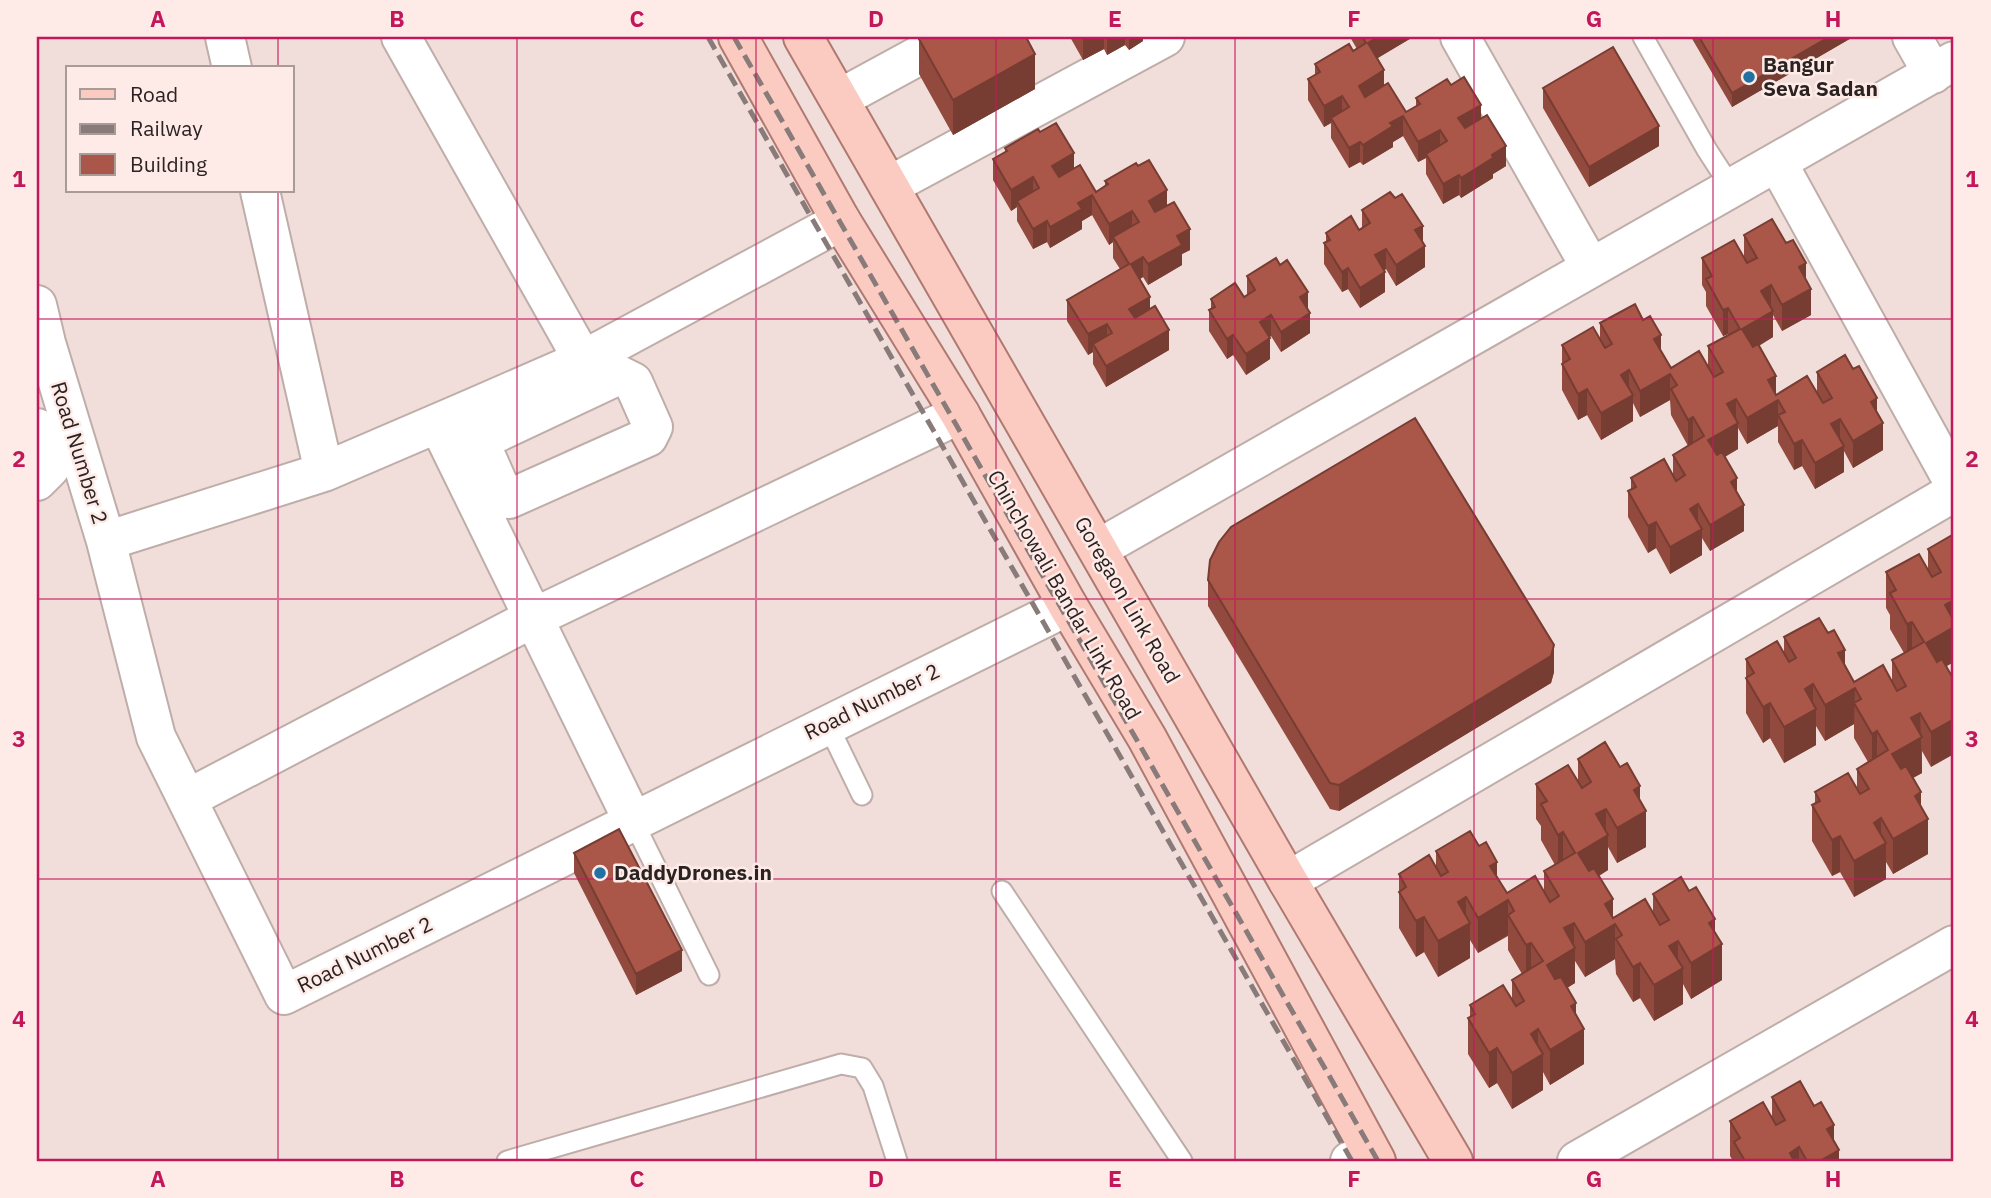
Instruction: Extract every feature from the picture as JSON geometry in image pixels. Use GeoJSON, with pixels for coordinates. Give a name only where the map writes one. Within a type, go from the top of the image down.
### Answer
{"type":"FeatureCollection","features":[{"type":"Feature","properties":{"kind":"main road","name":"Chinchowali Bandar Link Road"},"geometry":{"type":"LineString","coordinates":[[738,37],[841,221],[960,414],[1068,606],[1147,738],[1367,1160]]}},
{"type":"Feature","properties":{"kind":"main road","name":"Goregaon Link Road"},"geometry":{"type":"LineString","coordinates":[[803,37],[1288,881],[1453,1161]]}},
{"type":"Feature","properties":{"kind":"street"},"geometry":{"type":"LineString","coordinates":[[225,37],[232,66]]}},
{"type":"Feature","properties":{"kind":"street"},"geometry":{"type":"LineString","coordinates":[[401,37],[583,360]]}},
{"type":"Feature","properties":{"kind":"street"},"geometry":{"type":"LineString","coordinates":[[839,99],[953,37]]}},
{"type":"Feature","properties":{"kind":"street"},"geometry":{"type":"LineString","coordinates":[[889,186],[1164,37]]}},
{"type":"Feature","properties":{"kind":"street"},"geometry":{"type":"LineString","coordinates":[[1460,37],[1591,268]]}},
{"type":"Feature","properties":{"kind":"street"},"geometry":{"type":"LineString","coordinates":[[1098,549],[1943,67],[1912,37]]}},
{"type":"Feature","properties":{"kind":"street"},"geometry":{"type":"LineString","coordinates":[[1777,162],[1954,483]]}},
{"type":"Feature","properties":{"kind":"street"},"geometry":{"type":"LineString","coordinates":[[260,192],[324,472]]}},
{"type":"Feature","properties":{"kind":"street"},"geometry":{"type":"LineString","coordinates":[[106,541],[324,472],[461,425],[841,221]]}},
{"type":"Feature","properties":{"kind":"street","name":"Road Number 2"},"geometry":{"type":"LineString","coordinates":[[37,305],[41,345],[106,541],[156,737],[284,995],[1068,606]]}},
{"type":"Feature","properties":{"kind":"street"},"geometry":{"type":"LineString","coordinates":[[187,799],[533,618],[960,414]]}},
{"type":"Feature","properties":{"kind":"street"},"geometry":{"type":"LineString","coordinates":[[461,425],[533,618],[633,821]]}},
{"type":"Feature","properties":{"kind":"street"},"geometry":{"type":"LineString","coordinates":[[37,428],[50,468],[37,481]]}},
{"type":"Feature","properties":{"kind":"street"},"geometry":{"type":"LineString","coordinates":[[1288,881],[1954,492]]}},
{"type":"Feature","properties":{"kind":"street"},"geometry":{"type":"LineString","coordinates":[[1577,1161],[1954,945]]}},
{"type":"Feature","properties":{"kind":"lane"},"geometry":{"type":"LineString","coordinates":[[1643,37],[1731,187]]}},
{"type":"Feature","properties":{"kind":"lane"},"geometry":{"type":"LineString","coordinates":[[828,725],[862,794]]}},
{"type":"Feature","properties":{"kind":"lane"},"geometry":{"type":"LineString","coordinates":[[633,821],[709,975]]}},
{"type":"Feature","properties":{"kind":"lane"},"geometry":{"type":"LineString","coordinates":[[1002,891],[1182,1161]]}},
{"type":"Feature","properties":{"kind":"lane"},"geometry":{"type":"LineString","coordinates":[[508,1161],[841,1064],[862,1068],[873,1086],[897,1161]]}},
{"type":"Feature","properties":{"kind":"building"},"geometry":{"type":"Polygon","coordinates":[[[1026,37],[1035,54],[953,100],[919,39],[1026,37]]]}},
{"type":"Feature","properties":{"kind":"building"},"geometry":{"type":"Polygon","coordinates":[[[1362,37],[1379,37],[1368,43],[1384,70],[1359,86],[1365,97],[1388,83],[1406,112],[1420,104],[1416,98],[1447,79],[1451,85],[1464,77],[1481,105],[1458,118],[1465,128],[1487,115],[1506,146],[1492,155],[1493,158],[1461,178],[1459,175],[1443,184],[1426,154],[1447,141],[1440,130],[1418,142],[1403,116],[1390,123],[1393,126],[1363,145],[1360,142],[1349,148],[1331,118],[1349,107],[1342,96],[1324,106],[1308,79],[1320,72],[1315,64],[1349,44],[1353,51],[1366,43],[1362,37]]]}},
{"type":"Feature","properties":{"kind":"building","name":"Bangur Seva Sadan"},"geometry":{"type":"Polygon","coordinates":[[[1699,37],[1829,37],[1732,93],[1699,37]]]}},
{"type":"Feature","properties":{"kind":"building"},"geometry":{"type":"Polygon","coordinates":[[[1613,47],[1659,126],[1589,167],[1543,88],[1613,47]]]}},
{"type":"Feature","properties":{"kind":"building"},"geometry":{"type":"Polygon","coordinates":[[[1056,123],[1074,153],[1052,166],[1059,177],[1080,165],[1096,192],[1108,184],[1105,181],[1136,163],[1138,166],[1149,160],[1167,190],[1149,201],[1155,212],[1174,202],[1190,229],[1177,236],[1182,245],[1148,264],[1143,257],[1131,264],[1150,297],[1129,309],[1135,318],[1155,306],[1169,330],[1106,366],[1093,344],[1112,333],[1107,324],[1088,334],[1067,300],[1129,264],[1113,237],[1139,222],[1132,211],[1109,224],[1092,195],[1078,203],[1082,209],[1050,227],[1047,221],[1033,229],[1017,201],[1039,188],[1033,177],[1011,190],[993,159],[1007,151],[1005,148],[1038,129],[1040,132],[1056,123]]]}},
{"type":"Feature","properties":{"kind":"building"},"geometry":{"type":"Polygon","coordinates":[[[1390,192],[1395,198],[1402,194],[1423,226],[1415,230],[1425,246],[1396,265],[1386,249],[1375,255],[1385,272],[1360,288],[1348,268],[1342,272],[1324,243],[1330,240],[1326,233],[1351,216],[1359,230],[1370,223],[1362,210],[1390,192]]]}},
{"type":"Feature","properties":{"kind":"building"},"geometry":{"type":"Polygon","coordinates":[[[1772,219],[1786,243],[1793,240],[1806,263],[1799,267],[1811,289],[1782,305],[1771,285],[1761,291],[1773,311],[1742,329],[1753,347],[1758,344],[1776,376],[1768,380],[1776,395],[1807,376],[1823,403],[1832,398],[1817,372],[1845,355],[1853,369],[1859,366],[1877,398],[1871,402],[1883,423],[1853,441],[1840,419],[1831,424],[1844,446],[1815,463],[1802,440],[1794,444],[1778,415],[1785,412],[1778,400],[1747,418],[1736,399],[1727,404],[1738,423],[1708,440],[1717,455],[1722,452],[1737,478],[1731,482],[1744,505],[1710,525],[1698,504],[1690,509],[1702,529],[1670,547],[1656,522],[1648,526],[1628,491],[1636,487],[1631,478],[1664,459],[1676,481],[1685,475],[1673,455],[1704,436],[1693,417],[1688,420],[1671,389],[1677,385],[1670,374],[1640,391],[1629,370],[1621,375],[1633,395],[1601,413],[1587,389],[1578,394],[1562,364],[1570,359],[1562,345],[1593,327],[1605,348],[1612,344],[1600,323],[1635,304],[1643,320],[1650,316],[1661,335],[1654,339],[1671,368],[1699,351],[1714,377],[1723,372],[1708,346],[1740,329],[1728,308],[1723,310],[1706,279],[1712,276],[1702,258],[1734,240],[1747,263],[1757,258],[1744,235],[1772,219]]]}},
{"type":"Feature","properties":{"kind":"building"},"geometry":{"type":"Polygon","coordinates":[[[1276,258],[1280,265],[1287,260],[1308,292],[1300,297],[1310,313],[1281,332],[1271,315],[1260,322],[1270,338],[1246,354],[1233,335],[1227,339],[1209,310],[1215,307],[1211,299],[1235,283],[1244,297],[1255,290],[1247,276],[1276,258]]]}},
{"type":"Feature","properties":{"kind":"building"},"geometry":{"type":"Polygon","coordinates":[[[1415,418],[1554,645],[1551,656],[1339,785],[1330,783],[1208,580],[1210,560],[1231,527],[1415,418]]]}},
{"type":"Feature","properties":{"kind":"building"},"geometry":{"type":"Polygon","coordinates":[[[1954,534],[1954,600],[1945,605],[1954,621],[1954,627],[1926,643],[1937,662],[1942,659],[1954,680],[1954,719],[1931,732],[1920,713],[1911,718],[1922,737],[1892,754],[1901,769],[1906,766],[1921,792],[1915,796],[1928,819],[1893,839],[1881,818],[1874,823],[1886,843],[1854,861],[1840,836],[1832,840],[1812,805],[1820,801],[1815,792],[1848,773],[1860,794],[1869,789],[1857,769],[1888,750],[1877,731],[1872,734],[1854,703],[1861,699],[1855,688],[1825,705],[1813,684],[1805,689],[1816,709],[1784,727],[1770,703],[1763,707],[1746,678],[1754,673],[1746,659],[1777,641],[1789,662],[1796,658],[1784,637],[1819,618],[1828,633],[1834,630],[1845,650],[1838,653],[1854,682],[1883,665],[1897,691],[1906,686],[1892,660],[1924,642],[1912,622],[1907,624],[1890,593],[1896,590],[1886,572],[1919,554],[1932,577],[1941,572],[1928,549],[1954,534]]]}},
{"type":"Feature","properties":{"kind":"building"},"geometry":{"type":"Polygon","coordinates":[[[1605,742],[1620,767],[1627,763],[1640,786],[1634,790],[1646,811],[1617,828],[1606,809],[1596,814],[1608,835],[1578,853],[1589,871],[1594,868],[1613,899],[1605,904],[1613,918],[1645,899],[1660,925],[1669,920],[1653,894],[1681,877],[1689,891],[1696,887],[1715,919],[1709,923],[1722,944],[1691,963],[1678,941],[1669,946],[1683,968],[1654,985],[1640,963],[1633,967],[1616,939],[1622,935],[1615,924],[1585,942],[1574,923],[1564,928],[1575,948],[1547,965],[1555,979],[1561,977],[1576,1003],[1571,1006],[1584,1029],[1550,1050],[1538,1029],[1531,1034],[1543,1054],[1512,1073],[1497,1048],[1489,1053],[1468,1018],[1475,1014],[1470,1005],[1503,985],[1516,1006],[1524,1001],[1512,980],[1543,961],[1531,943],[1526,945],[1508,915],[1514,911],[1508,900],[1478,918],[1466,897],[1458,902],[1470,923],[1438,941],[1424,917],[1416,921],[1399,892],[1406,887],[1399,874],[1429,855],[1441,876],[1448,872],[1436,851],[1470,831],[1479,846],[1486,842],[1497,862],[1490,866],[1507,893],[1535,876],[1550,902],[1559,896],[1544,871],[1575,853],[1563,832],[1558,835],[1541,804],[1547,801],[1536,784],[1568,765],[1582,788],[1591,782],[1578,759],[1605,742]]]}},
{"type":"Feature","properties":{"kind":"building"},"geometry":{"type":"Polygon","coordinates":[[[619,829],[682,950],[636,974],[574,853],[619,829]]]}},
{"type":"Feature","properties":{"kind":"building"},"geometry":{"type":"Polygon","coordinates":[[[1800,1081],[1814,1106],[1821,1102],[1834,1125],[1827,1129],[1839,1150],[1820,1161],[1807,1161],[1799,1147],[1790,1153],[1794,1161],[1745,1161],[1734,1142],[1740,1138],[1730,1121],[1763,1102],[1776,1125],[1785,1120],[1772,1097],[1800,1081]]]}},
{"type":"Feature","properties":{"kind":"railway"},"geometry":{"type":"LineString","coordinates":[[708,37],[1352,1161]]}},
{"type":"Feature","properties":{"kind":"railway"},"geometry":{"type":"LineString","coordinates":[[734,37],[1378,1161]]}},
{"type":"Feature","properties":{"kind":"place","name":"Bangur Seva Sadan"},"geometry":{"type":"Point","coordinates":[1749,77]}},
{"type":"Feature","properties":{"kind":"place","name":"DaddyDrones.in"},"geometry":{"type":"Point","coordinates":[600,873]}}]}
